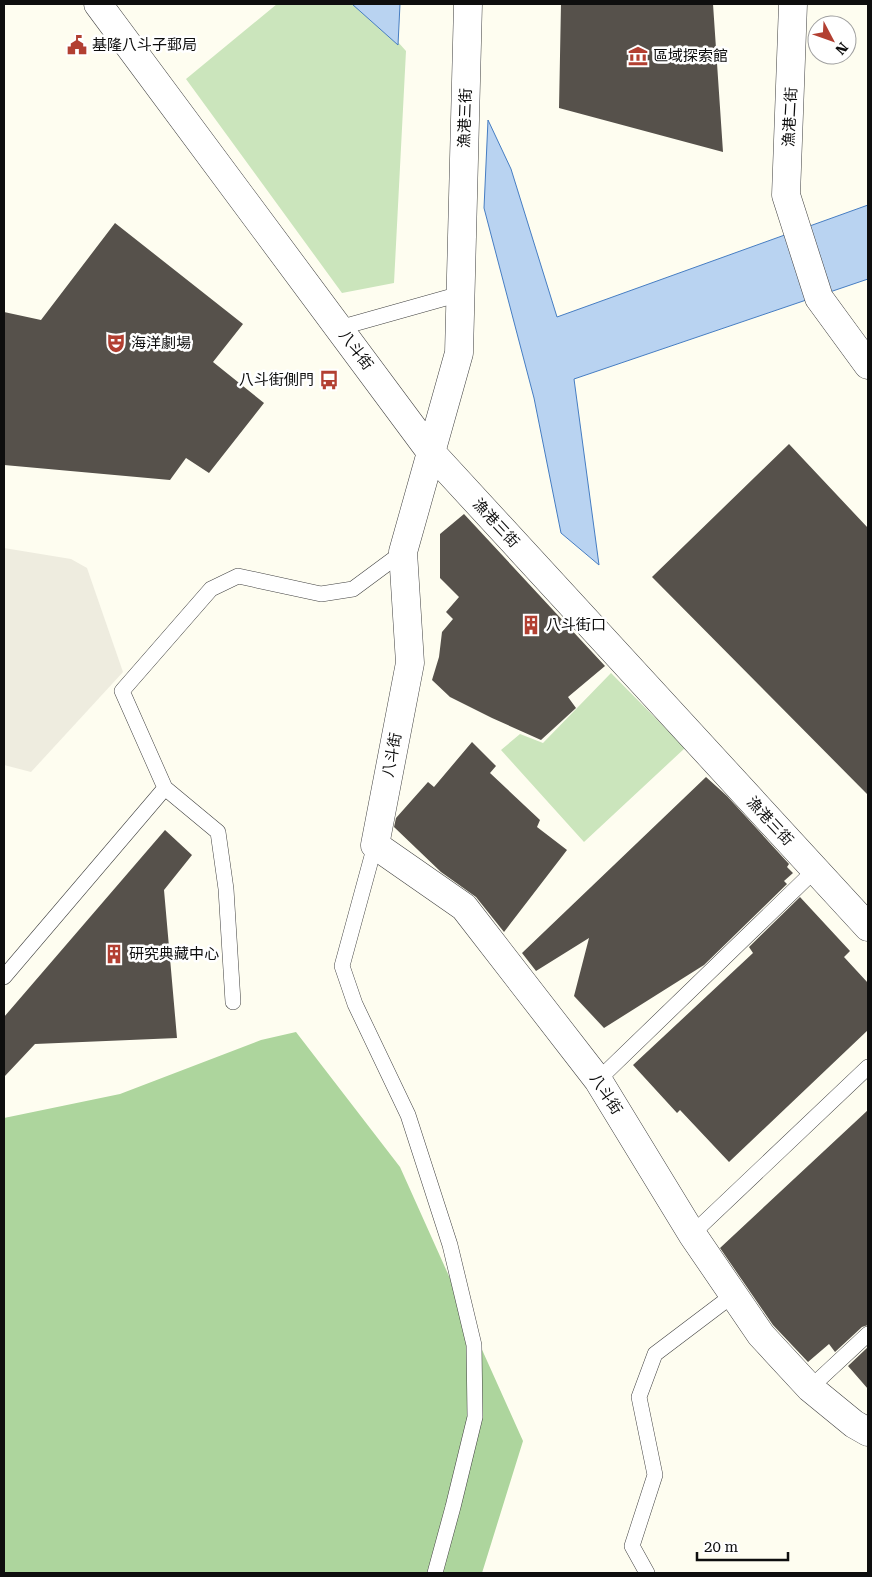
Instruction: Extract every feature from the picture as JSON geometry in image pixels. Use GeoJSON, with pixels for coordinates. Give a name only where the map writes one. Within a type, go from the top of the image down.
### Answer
{"type":"FeatureCollection","features":[{"type":"Feature","properties":{"kind":"street","name":"八斗街"},"geometry":{"type":"LineString","coordinates":[[98,4],[430,451],[403,552],[410,663],[376,846],[464,907],[598,1080],[692,1234],[761,1335],[810,1388],[854,1424],[868,1432]]}},
{"type":"Feature","properties":{"kind":"street","name":"漁港三街"},"geometry":{"type":"LineString","coordinates":[[468,4],[459,353],[430,451],[868,927]]}},
{"type":"Feature","properties":{"kind":"street","name":"漁港二街"},"geometry":{"type":"LineString","coordinates":[[793,4],[786,195],[819,298],[868,365]]}},
{"type":"Feature","properties":{"kind":"lane"},"geometry":{"type":"LineString","coordinates":[[339,328],[460,294]]}},
{"type":"Feature","properties":{"kind":"lane"},"geometry":{"type":"LineString","coordinates":[[233,1002],[226,889],[218,832],[165,788],[122,691],[211,589],[238,576],[321,594],[353,589],[403,552]]}},
{"type":"Feature","properties":{"kind":"lane"},"geometry":{"type":"LineString","coordinates":[[4,977],[165,788]]}},
{"type":"Feature","properties":{"kind":"lane"},"geometry":{"type":"LineString","coordinates":[[376,846],[342,966],[354,1004],[408,1114],[450,1245],[474,1345],[475,1417],[454,1507],[435,1573]]}},
{"type":"Feature","properties":{"kind":"lane"},"geometry":{"type":"LineString","coordinates":[[598,1080],[815,870]]}},
{"type":"Feature","properties":{"kind":"lane"},"geometry":{"type":"LineString","coordinates":[[692,1234],[868,1067]]}},
{"type":"Feature","properties":{"kind":"lane"},"geometry":{"type":"LineString","coordinates":[[646,1573],[632,1546],[655,1475],[639,1397],[655,1354],[733,1295]]}},
{"type":"Feature","properties":{"kind":"lane"},"geometry":{"type":"LineString","coordinates":[[810,1388],[868,1334]]}},
{"type":"Feature","properties":{"kind":"green space"},"geometry":{"type":"Polygon","coordinates":[[[277,4],[364,4],[406,51],[394,283],[342,293],[186,79],[277,4]]]}},
{"type":"Feature","properties":{"kind":"green space"},"geometry":{"type":"Polygon","coordinates":[[[611,673],[685,748],[584,842],[501,750],[520,734],[543,743],[611,673]]]}},
{"type":"Feature","properties":{"kind":"green space"},"geometry":{"type":"Polygon","coordinates":[[[296,1032],[400,1167],[523,1441],[482,1573],[4,1573],[4,1118],[120,1094],[261,1040],[296,1032]]]}},
{"type":"Feature","properties":{"kind":"shaded area"},"geometry":{"type":"Polygon","coordinates":[[[4,548],[71,559],[87,568],[123,672],[31,772],[4,765],[4,548]]]}},
{"type":"Feature","properties":{"kind":"water"},"geometry":{"type":"Polygon","coordinates":[[[352,4],[400,4],[398,45],[352,4]]]}},
{"type":"Feature","properties":{"kind":"water"},"geometry":{"type":"Polygon","coordinates":[[[488,120],[511,169],[557,317],[868,205],[868,279],[574,379],[599,565],[561,533],[534,398],[484,208],[488,120]]]}},
{"type":"Feature","properties":{"kind":"building","name":"區域探索館"},"geometry":{"type":"Polygon","coordinates":[[[561,4],[713,4],[723,152],[559,108],[561,4]]]}},
{"type":"Feature","properties":{"kind":"building","name":"海洋劇場"},"geometry":{"type":"Polygon","coordinates":[[[115,223],[243,324],[213,362],[264,403],[209,473],[186,458],[170,480],[4,465],[4,312],[41,320],[115,223]]]}},
{"type":"Feature","properties":{"kind":"building"},"geometry":{"type":"Polygon","coordinates":[[[789,444],[868,528],[868,795],[652,577],[789,444]]]}},
{"type":"Feature","properties":{"kind":"building","name":"八斗街口"},"geometry":{"type":"Polygon","coordinates":[[[464,514],[605,666],[568,697],[576,708],[541,740],[450,697],[432,680],[439,657],[442,632],[453,619],[446,612],[459,597],[440,578],[440,534],[464,514]]]}},
{"type":"Feature","properties":{"kind":"building"},"geometry":{"type":"Polygon","coordinates":[[[472,742],[496,766],[490,773],[540,820],[537,827],[567,850],[504,932],[476,897],[441,872],[394,827],[396,818],[428,782],[434,787],[472,742]]]}},
{"type":"Feature","properties":{"kind":"building"},"geometry":{"type":"Polygon","coordinates":[[[706,777],[727,796],[789,864],[787,867],[793,873],[784,881],[787,884],[704,965],[604,1028],[574,996],[589,938],[536,971],[522,953],[706,777]]]}},
{"type":"Feature","properties":{"kind":"building","name":"研究典藏中心"},"geometry":{"type":"Polygon","coordinates":[[[165,830],[192,855],[164,890],[177,1038],[35,1044],[4,1077],[4,1017],[165,830]]]}},
{"type":"Feature","properties":{"kind":"building"},"geometry":{"type":"Polygon","coordinates":[[[800,897],[850,951],[844,957],[868,983],[868,1030],[729,1162],[680,1110],[677,1113],[633,1065],[753,953],[749,947],[800,897]]]}},
{"type":"Feature","properties":{"kind":"building"},"geometry":{"type":"Polygon","coordinates":[[[868,1110],[868,1325],[862,1327],[835,1352],[829,1344],[808,1362],[773,1325],[720,1248],[868,1110]]]}},
{"type":"Feature","properties":{"kind":"building"},"geometry":{"type":"Polygon","coordinates":[[[868,1347],[868,1389],[848,1366],[868,1347]]]}},
{"type":"Feature","properties":{"kind":"place","name":"基隆八斗子郵局"},"geometry":{"type":"Point","coordinates":[77,45]}},
{"type":"Feature","properties":{"kind":"place","name":"區域探索館"},"geometry":{"type":"Point","coordinates":[638,56]}},
{"type":"Feature","properties":{"kind":"place","name":"海洋劇場"},"geometry":{"type":"Point","coordinates":[116,343]}},
{"type":"Feature","properties":{"kind":"place","name":"八斗街側門"},"geometry":{"type":"Point","coordinates":[329,380]}},
{"type":"Feature","properties":{"kind":"place","name":"八斗街口"},"geometry":{"type":"Point","coordinates":[531,625]}},
{"type":"Feature","properties":{"kind":"place","name":"研究典藏中心"},"geometry":{"type":"Point","coordinates":[114,954]}}]}
